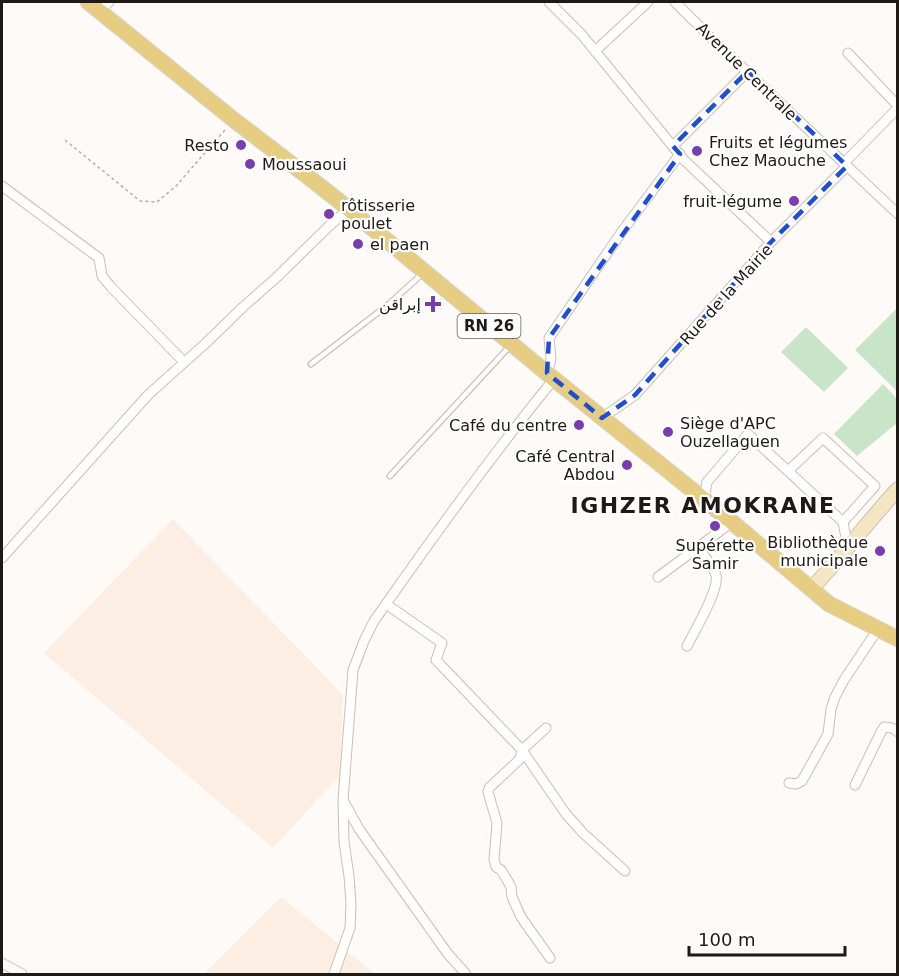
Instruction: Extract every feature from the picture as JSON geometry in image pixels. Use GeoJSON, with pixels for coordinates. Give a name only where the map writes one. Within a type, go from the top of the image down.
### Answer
{"type":"FeatureCollection","features":[{"type":"Feature","properties":{"kind":"main road","name":"RN 26"},"geometry":{"type":"LineString","coordinates":[[99,4],[234,120],[349,209],[829,604],[897,639]]}},
{"type":"Feature","properties":{"kind":"main road"},"geometry":{"type":"LineString","coordinates":[[811,589],[849,548],[897,489]]}},
{"type":"Feature","properties":{"kind":"street"},"geometry":{"type":"LineString","coordinates":[[549,2],[582,35],[680,154],[771,243]]}},
{"type":"Feature","properties":{"kind":"street"},"geometry":{"type":"LineString","coordinates":[[595,51],[648,2]]}},
{"type":"Feature","properties":{"kind":"street","name":"Avenue Centrale"},"geometry":{"type":"LineString","coordinates":[[675,2],[897,214]]}},
{"type":"Feature","properties":{"kind":"street"},"geometry":{"type":"LineString","coordinates":[[848,53],[897,107]]}},
{"type":"Feature","properties":{"kind":"street"},"geometry":{"type":"LineString","coordinates":[[673,146],[748,71]]}},
{"type":"Feature","properties":{"kind":"street","name":"Rue de la Mairie"},"geometry":{"type":"LineString","coordinates":[[603,418],[635,395],[897,107]]}},
{"type":"Feature","properties":{"kind":"street"},"geometry":{"type":"LineString","coordinates":[[334,975],[350,928],[350,885],[344,842],[343,800],[353,670],[364,641],[374,621],[551,376],[549,338],[623,230],[680,154]]}},
{"type":"Feature","properties":{"kind":"street"},"geometry":{"type":"LineString","coordinates":[[2,186],[99,258],[102,276],[184,362]]}},
{"type":"Feature","properties":{"kind":"street"},"geometry":{"type":"LineString","coordinates":[[2,558],[148,395],[349,209]]}},
{"type":"Feature","properties":{"kind":"street"},"geometry":{"type":"LineString","coordinates":[[704,500],[707,482],[748,434],[843,522],[849,548]]}},
{"type":"Feature","properties":{"kind":"street"},"geometry":{"type":"LineString","coordinates":[[788,471],[823,438],[875,486],[843,522]]}},
{"type":"Feature","properties":{"kind":"street"},"geometry":{"type":"LineString","coordinates":[[658,577],[732,522]]}},
{"type":"Feature","properties":{"kind":"street"},"geometry":{"type":"LineString","coordinates":[[687,646],[714,593],[717,581],[712,568],[698,547]]}},
{"type":"Feature","properties":{"kind":"street"},"geometry":{"type":"LineString","coordinates":[[386,604],[442,643],[436,660],[522,750],[566,814],[583,833],[626,871]]}},
{"type":"Feature","properties":{"kind":"street"},"geometry":{"type":"LineString","coordinates":[[789,783],[796,784],[802,781],[828,734],[835,697],[878,629]]}},
{"type":"Feature","properties":{"kind":"street"},"geometry":{"type":"LineString","coordinates":[[855,785],[884,727],[897,732]]}},
{"type":"Feature","properties":{"kind":"street"},"geometry":{"type":"LineString","coordinates":[[546,729],[522,750],[520,759],[489,788],[488,797],[497,823],[494,859],[496,867],[506,878],[521,917],[550,958]]}},
{"type":"Feature","properties":{"kind":"street"},"geometry":{"type":"LineString","coordinates":[[343,800],[359,829],[448,954],[466,975]]}},
{"type":"Feature","properties":{"kind":"street"},"geometry":{"type":"LineString","coordinates":[[2,963],[21,975]]}},
{"type":"Feature","properties":{"kind":"lane"},"geometry":{"type":"LineString","coordinates":[[311,364],[389,304],[424,272]]}},
{"type":"Feature","properties":{"kind":"lane"},"geometry":{"type":"LineString","coordinates":[[390,476],[511,344]]}},
{"type":"Feature","properties":{"kind":"path"},"geometry":{"type":"LineString","coordinates":[[65,140],[140,201],[158,202],[176,186],[234,120]]}},
{"type":"Feature","properties":{"kind":"highlighted area"},"geometry":{"type":"Polygon","coordinates":[[[748,71],[847,166],[771,242],[635,395],[602,418],[547,373],[549,338],[680,154],[673,146],[748,71]]]}},
{"type":"Feature","properties":{"kind":"shaded area"},"geometry":{"type":"Polygon","coordinates":[[[173,519],[343,695],[340,775],[273,848],[44,653],[173,519]]]}},
{"type":"Feature","properties":{"kind":"shaded area"},"geometry":{"type":"Polygon","coordinates":[[[281,897],[375,974],[204,974],[281,897]]]}},
{"type":"Feature","properties":{"kind":"green space"},"geometry":{"type":"Polygon","coordinates":[[[897,308],[897,391],[855,350],[897,308]]]}},
{"type":"Feature","properties":{"kind":"green space"},"geometry":{"type":"Polygon","coordinates":[[[806,327],[848,368],[824,392],[781,352],[806,327]]]}},
{"type":"Feature","properties":{"kind":"green space"},"geometry":{"type":"Polygon","coordinates":[[[883,384],[897,399],[897,423],[857,456],[834,434],[883,384]]]}},
{"type":"Feature","properties":{"kind":"place","name":"Resto"},"geometry":{"type":"Point","coordinates":[241,145]}},
{"type":"Feature","properties":{"kind":"place","name":"Fruits et légumes Chez Maouche"},"geometry":{"type":"Point","coordinates":[697,151]}},
{"type":"Feature","properties":{"kind":"place","name":"Moussaoui"},"geometry":{"type":"Point","coordinates":[250,164]}},
{"type":"Feature","properties":{"kind":"place","name":"fruit-légume"},"geometry":{"type":"Point","coordinates":[794,201]}},
{"type":"Feature","properties":{"kind":"place","name":"rôtisserie poulet"},"geometry":{"type":"Point","coordinates":[329,214]}},
{"type":"Feature","properties":{"kind":"place","name":"el paen"},"geometry":{"type":"Point","coordinates":[358,244]}},
{"type":"Feature","properties":{"kind":"place","name":"إبراقن"},"geometry":{"type":"Point","coordinates":[433,304]}},
{"type":"Feature","properties":{"kind":"place","name":"Café du centre"},"geometry":{"type":"Point","coordinates":[579,425]}},
{"type":"Feature","properties":{"kind":"place","name":"Siège d'APC Ouzellaguen"},"geometry":{"type":"Point","coordinates":[668,432]}},
{"type":"Feature","properties":{"kind":"place","name":"Café Central Abdou"},"geometry":{"type":"Point","coordinates":[627,465]}},
{"type":"Feature","properties":{"kind":"place","name":"Supérette Samir"},"geometry":{"type":"Point","coordinates":[715,526]}},
{"type":"Feature","properties":{"kind":"place","name":"Bibliothèque municipale"},"geometry":{"type":"Point","coordinates":[880,551]}},
{"type":"Feature","properties":{"kind":"district","name":"IGHZER AMOKRANE"},"geometry":{"type":"Point","coordinates":[703,505]}}]}
